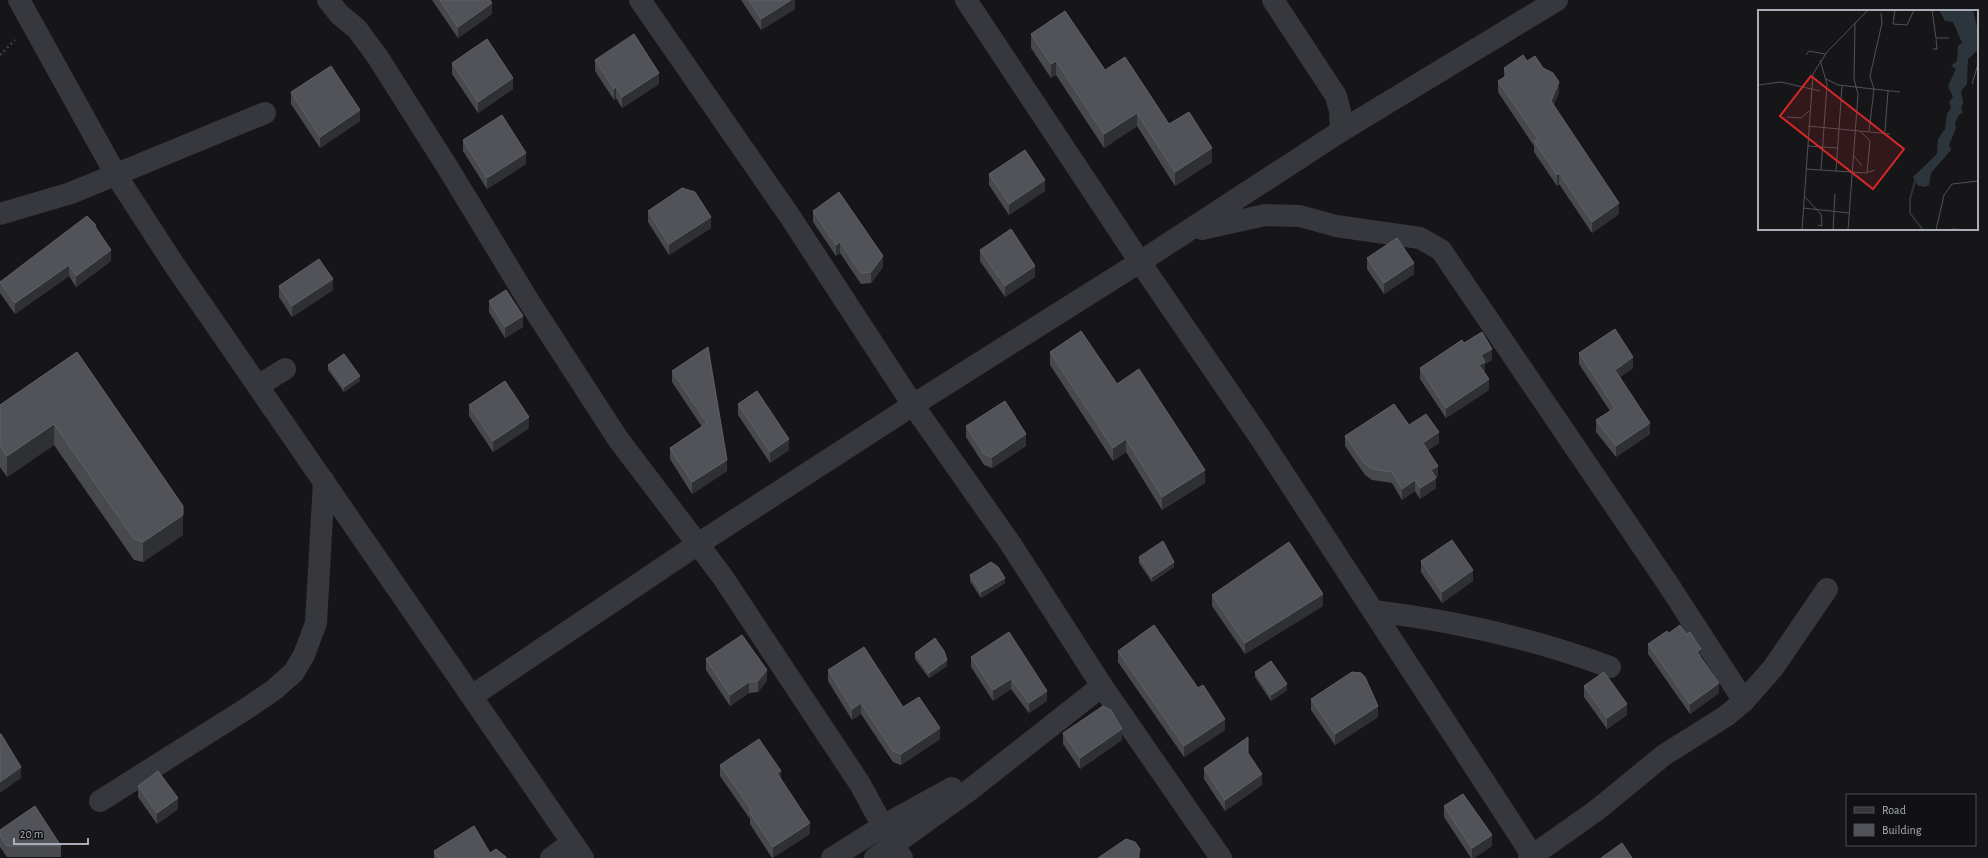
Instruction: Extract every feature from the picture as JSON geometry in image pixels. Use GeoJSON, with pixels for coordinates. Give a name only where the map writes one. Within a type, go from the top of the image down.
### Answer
{"type":"FeatureCollection","features":[{"type":"Feature","properties":{"kind":"street"},"geometry":{"type":"LineString","coordinates":[[19,0],[116,174],[173,263],[577,850],[551,858]]}},
{"type":"Feature","properties":{"kind":"street"},"geometry":{"type":"LineString","coordinates":[[328,0],[339,14],[357,29],[378,56],[528,300],[618,439],[722,576],[860,784],[893,843]]}},
{"type":"Feature","properties":{"kind":"street"},"geometry":{"type":"LineString","coordinates":[[640,0],[791,218],[913,405],[1010,543],[1102,686],[1221,858]]}},
{"type":"Feature","properties":{"kind":"street"},"geometry":{"type":"LineString","coordinates":[[966,0],[1140,262],[1259,436],[1374,611],[1532,857],[1597,810],[1664,755],[1726,716],[1744,701],[1773,668],[1828,589]]}},
{"type":"Feature","properties":{"kind":"street"},"geometry":{"type":"LineString","coordinates":[[1273,0],[1336,96],[1340,111],[1341,131]]}},
{"type":"Feature","properties":{"kind":"street"},"geometry":{"type":"LineString","coordinates":[[472,696],[698,544],[913,405],[1186,233],[1341,131],[1494,39],[1548,3]]}},
{"type":"Feature","properties":{"kind":"street"},"geometry":{"type":"LineString","coordinates":[[0,214],[72,193],[265,113]]}},
{"type":"Feature","properties":{"kind":"street"},"geometry":{"type":"LineString","coordinates":[[1186,233],[1265,215],[1300,216],[1336,226],[1420,238],[1441,250],[1666,581],[1744,701]]}},
{"type":"Feature","properties":{"kind":"street"},"geometry":{"type":"LineString","coordinates":[[258,386],[285,369]]}},
{"type":"Feature","properties":{"kind":"street"},"geometry":{"type":"LineString","coordinates":[[100,801],[250,707],[275,689],[294,672],[304,655],[316,623],[324,481]]}},
{"type":"Feature","properties":{"kind":"street"},"geometry":{"type":"LineString","coordinates":[[1374,611],[1446,621],[1483,628],[1566,650],[1610,667]]}},
{"type":"Feature","properties":{"kind":"street"},"geometry":{"type":"LineString","coordinates":[[875,858],[893,843],[998,767],[1102,686]]}},
{"type":"Feature","properties":{"kind":"street"},"geometry":{"type":"LineString","coordinates":[[832,858],[893,843]]}},
{"type":"Feature","properties":{"kind":"building"},"geometry":{"type":"Polygon","coordinates":[[[440,0],[490,0],[492,3],[458,27],[440,0]]]}},
{"type":"Feature","properties":{"kind":"building"},"geometry":{"type":"Polygon","coordinates":[[[749,0],[791,0],[761,19],[749,0]]]}},
{"type":"Feature","properties":{"kind":"building"},"geometry":{"type":"Polygon","coordinates":[[[1065,11],[1105,70],[1125,57],[1169,124],[1189,112],[1212,148],[1175,172],[1137,113],[1104,134],[1056,61],[1051,64],[1031,34],[1065,11]]]}},
{"type":"Feature","properties":{"kind":"building"},"geometry":{"type":"Polygon","coordinates":[[[634,34],[659,73],[622,97],[616,87],[614,89],[595,60],[634,34]]]}},
{"type":"Feature","properties":{"kind":"building"},"geometry":{"type":"Polygon","coordinates":[[[487,39],[513,78],[478,102],[452,63],[487,39]]]}},
{"type":"Feature","properties":{"kind":"building"},"geometry":{"type":"Polygon","coordinates":[[[1523,55],[1527,61],[1535,56],[1543,68],[1553,73],[1559,82],[1551,101],[1619,203],[1592,222],[1559,173],[1557,175],[1534,141],[1538,139],[1498,81],[1508,75],[1504,68],[1523,55]]]}},
{"type":"Feature","properties":{"kind":"building"},"geometry":{"type":"Polygon","coordinates":[[[331,66],[360,110],[320,137],[291,92],[331,66]]]}},
{"type":"Feature","properties":{"kind":"building"},"geometry":{"type":"Polygon","coordinates":[[[502,115],[526,153],[487,178],[463,140],[502,115]]]}},
{"type":"Feature","properties":{"kind":"building"},"geometry":{"type":"Polygon","coordinates":[[[1025,150],[1045,180],[1009,204],[989,174],[1025,150]]]}},
{"type":"Feature","properties":{"kind":"building"},"geometry":{"type":"Polygon","coordinates":[[[682,188],[695,192],[711,217],[669,244],[648,211],[682,188]]]}},
{"type":"Feature","properties":{"kind":"building"},"geometry":{"type":"Polygon","coordinates":[[[839,192],[883,256],[871,272],[861,273],[840,242],[836,245],[813,211],[839,192]]]}},
{"type":"Feature","properties":{"kind":"building"},"geometry":{"type":"Polygon","coordinates":[[[87,216],[95,224],[96,228],[111,250],[76,276],[69,265],[15,303],[0,282],[87,216]]]}},
{"type":"Feature","properties":{"kind":"building"},"geometry":{"type":"Polygon","coordinates":[[[1011,229],[1035,266],[1005,286],[980,250],[1011,229]]]}},
{"type":"Feature","properties":{"kind":"building"},"geometry":{"type":"Polygon","coordinates":[[[1397,238],[1414,263],[1384,283],[1367,258],[1397,238]]]}},
{"type":"Feature","properties":{"kind":"building"},"geometry":{"type":"Polygon","coordinates":[[[319,259],[333,279],[292,306],[279,286],[319,259]]]}},
{"type":"Feature","properties":{"kind":"building"},"geometry":{"type":"Polygon","coordinates":[[[506,290],[523,316],[505,327],[489,301],[506,290]]]}},
{"type":"Feature","properties":{"kind":"building"},"geometry":{"type":"Polygon","coordinates":[[[1615,329],[1633,357],[1615,370],[1650,423],[1616,446],[1596,420],[1615,408],[1579,353],[1615,329]]]}},
{"type":"Feature","properties":{"kind":"building"},"geometry":{"type":"Polygon","coordinates":[[[1081,331],[1117,384],[1139,369],[1205,470],[1162,497],[1126,439],[1113,448],[1050,352],[1081,331]]]}},
{"type":"Feature","properties":{"kind":"building"},"geometry":{"type":"Polygon","coordinates":[[[1482,332],[1492,349],[1481,355],[1485,362],[1479,365],[1489,379],[1446,408],[1420,368],[1462,340],[1464,343],[1482,332]]]}},
{"type":"Feature","properties":{"kind":"building"},"geometry":{"type":"Polygon","coordinates":[[[708,347],[727,460],[692,482],[670,448],[707,423],[672,371],[708,347]]]}},
{"type":"Feature","properties":{"kind":"building"},"geometry":{"type":"Polygon","coordinates":[[[77,352],[183,506],[183,515],[143,542],[134,539],[54,424],[7,456],[0,446],[0,405],[77,352]]]}},
{"type":"Feature","properties":{"kind":"building"},"geometry":{"type":"Polygon","coordinates":[[[344,354],[360,376],[344,387],[328,365],[344,354]]]}},
{"type":"Feature","properties":{"kind":"building"},"geometry":{"type":"Polygon","coordinates":[[[505,381],[529,417],[493,441],[469,405],[505,381]]]}},
{"type":"Feature","properties":{"kind":"building"},"geometry":{"type":"Polygon","coordinates":[[[757,391],[789,439],[770,452],[738,404],[757,391]]]}},
{"type":"Feature","properties":{"kind":"building"},"geometry":{"type":"Polygon","coordinates":[[[1005,401],[1026,434],[992,457],[984,454],[966,426],[1005,401]]]}},
{"type":"Feature","properties":{"kind":"building"},"geometry":{"type":"Polygon","coordinates":[[[1394,404],[1409,425],[1426,414],[1439,432],[1423,443],[1438,466],[1431,470],[1436,478],[1420,488],[1415,480],[1402,489],[1392,472],[1372,469],[1365,464],[1345,436],[1394,404]]]}},
{"type":"Feature","properties":{"kind":"building"},"geometry":{"type":"Polygon","coordinates":[[[1452,540],[1473,570],[1442,592],[1421,561],[1452,540]]]}},
{"type":"Feature","properties":{"kind":"building"},"geometry":{"type":"Polygon","coordinates":[[[1163,541],[1174,562],[1152,577],[1139,557],[1163,541]]]}},
{"type":"Feature","properties":{"kind":"building"},"geometry":{"type":"Polygon","coordinates":[[[1289,542],[1323,594],[1245,643],[1212,595],[1289,542]]]}},
{"type":"Feature","properties":{"kind":"building"},"geometry":{"type":"Polygon","coordinates":[[[991,562],[998,567],[1005,578],[981,592],[970,575],[991,562]]]}},
{"type":"Feature","properties":{"kind":"building"},"geometry":{"type":"Polygon","coordinates":[[[1154,625],[1198,688],[1203,685],[1225,719],[1184,746],[1118,651],[1154,625]]]}},
{"type":"Feature","properties":{"kind":"building"},"geometry":{"type":"Polygon","coordinates":[[[1680,625],[1687,634],[1690,632],[1701,649],[1697,652],[1719,683],[1690,704],[1648,644],[1667,631],[1669,633],[1680,625]]]}},
{"type":"Feature","properties":{"kind":"building"},"geometry":{"type":"Polygon","coordinates":[[[1009,632],[1047,691],[1029,703],[1011,679],[993,690],[971,657],[1009,632]]]}},
{"type":"Feature","properties":{"kind":"building"},"geometry":{"type":"Polygon","coordinates":[[[742,635],[767,670],[758,681],[749,682],[730,695],[706,659],[742,635]]]}},
{"type":"Feature","properties":{"kind":"building"},"geometry":{"type":"Polygon","coordinates":[[[935,638],[944,651],[947,660],[929,673],[915,653],[935,638]]]}},
{"type":"Feature","properties":{"kind":"building"},"geometry":{"type":"Polygon","coordinates":[[[864,647],[903,707],[919,697],[940,728],[901,754],[893,751],[861,703],[852,709],[828,670],[864,647]]]}},
{"type":"Feature","properties":{"kind":"building"},"geometry":{"type":"Polygon","coordinates":[[[1271,661],[1287,684],[1271,695],[1255,672],[1271,661]]]}},
{"type":"Feature","properties":{"kind":"building"},"geometry":{"type":"Polygon","coordinates":[[[1352,672],[1361,673],[1365,677],[1378,706],[1335,734],[1311,699],[1352,672]]]}},
{"type":"Feature","properties":{"kind":"building"},"geometry":{"type":"Polygon","coordinates":[[[1604,672],[1627,704],[1607,718],[1584,686],[1604,672]]]}},
{"type":"Feature","properties":{"kind":"building"},"geometry":{"type":"Polygon","coordinates":[[[1103,706],[1111,710],[1122,729],[1080,758],[1063,733],[1103,706]]]}},
{"type":"Feature","properties":{"kind":"building"},"geometry":{"type":"Polygon","coordinates":[[[0,734],[21,767],[0,782],[0,734]]]}},
{"type":"Feature","properties":{"kind":"building"},"geometry":{"type":"Polygon","coordinates":[[[1248,737],[1248,753],[1262,774],[1225,800],[1204,768],[1248,737]]]}},
{"type":"Feature","properties":{"kind":"building"},"geometry":{"type":"Polygon","coordinates":[[[759,739],[781,771],[777,773],[810,823],[773,847],[750,813],[751,809],[720,765],[759,739]]]}},
{"type":"Feature","properties":{"kind":"building"},"geometry":{"type":"Polygon","coordinates":[[[158,771],[178,798],[157,813],[138,786],[158,771]]]}},
{"type":"Feature","properties":{"kind":"building"},"geometry":{"type":"Polygon","coordinates":[[[1463,794],[1492,835],[1472,848],[1444,806],[1463,794]]]}},
{"type":"Feature","properties":{"kind":"building"},"geometry":{"type":"Polygon","coordinates":[[[35,806],[61,846],[7,846],[0,836],[0,830],[35,806]]]}},
{"type":"Feature","properties":{"kind":"building"},"geometry":{"type":"Polygon","coordinates":[[[474,826],[490,853],[496,849],[506,858],[438,858],[434,851],[474,826]]]}},
{"type":"Feature","properties":{"kind":"building"},"geometry":{"type":"Polygon","coordinates":[[[1126,839],[1135,842],[1140,849],[1138,858],[1098,858],[1126,839]]]}},
{"type":"Feature","properties":{"kind":"building"},"geometry":{"type":"Polygon","coordinates":[[[1622,843],[1632,858],[1601,858],[1622,843]]]}}]}
